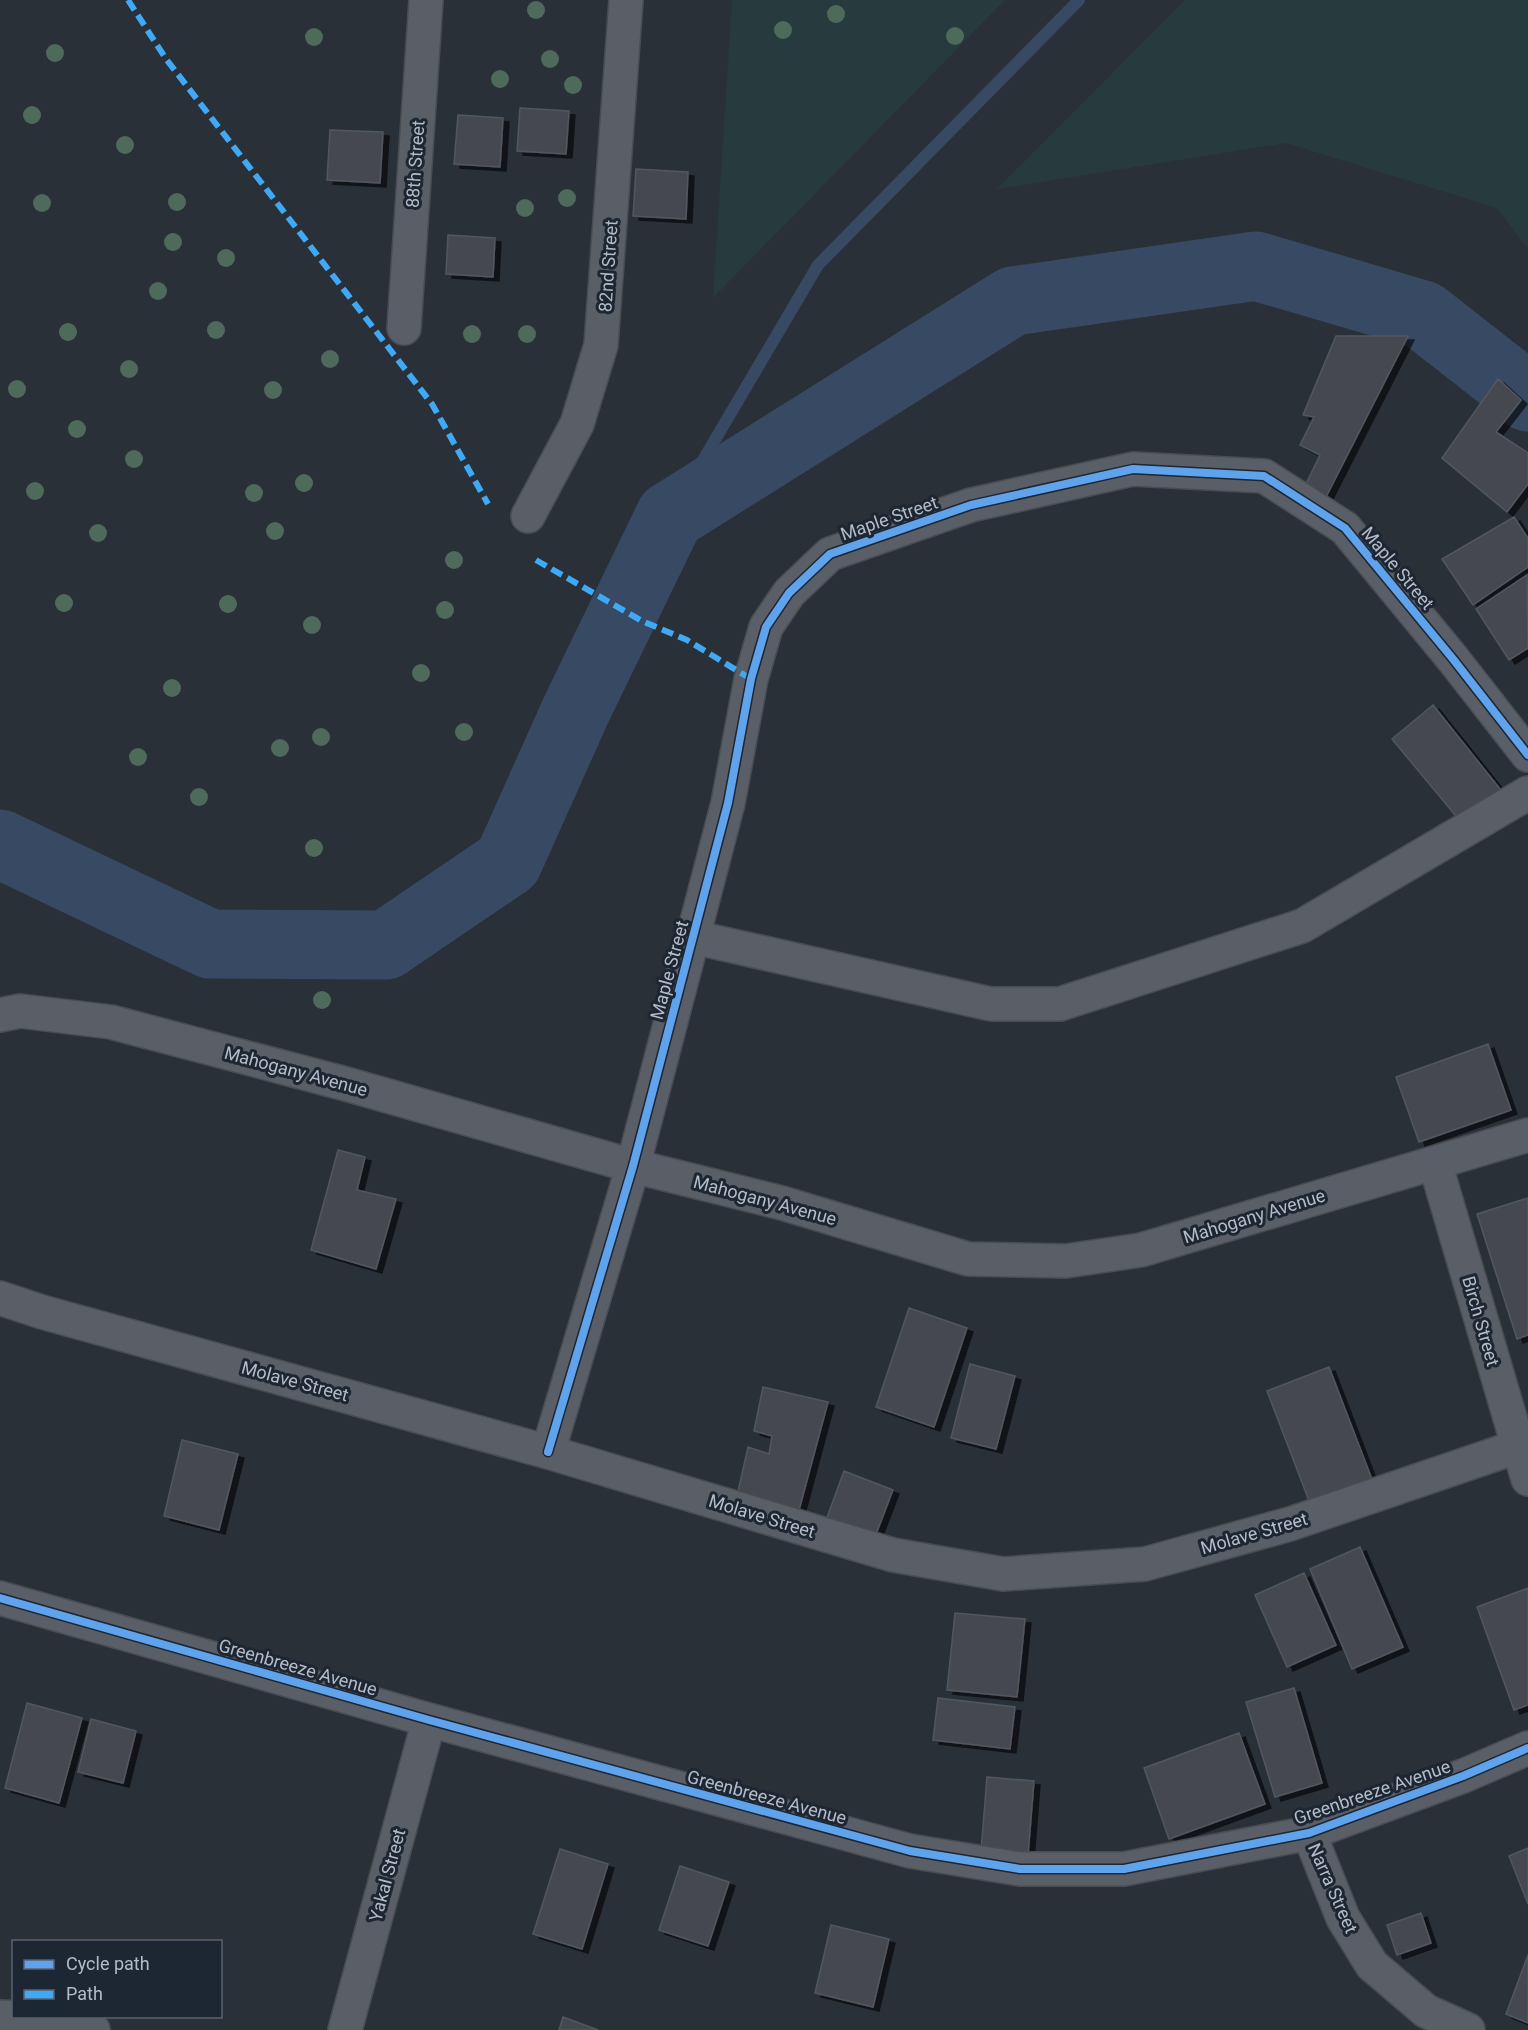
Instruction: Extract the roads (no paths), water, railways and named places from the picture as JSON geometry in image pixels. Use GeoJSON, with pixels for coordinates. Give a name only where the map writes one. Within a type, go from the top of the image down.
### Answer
{"type":"FeatureCollection","features":[{"type":"Feature","properties":{"kind":"street","name":"88th Street"},"geometry":{"type":"LineString","coordinates":[[404,328],[426,0]]}},
{"type":"Feature","properties":{"kind":"street","name":"82nd Street"},"geometry":{"type":"LineString","coordinates":[[528,516],[577,424],[601,345],[626,0]]}},
{"type":"Feature","properties":{"kind":"street","name":"Maple Street"},"geometry":{"type":"LineString","coordinates":[[548,1452],[633,1166],[728,803],[751,679],[766,627],[789,593],[830,554],[970,505],[1133,469],[1264,476],[1345,528],[1453,659],[1528,755]]}},
{"type":"Feature","properties":{"kind":"street"},"geometry":{"type":"LineString","coordinates":[[693,937],[991,1004],[1060,1004],[1302,926],[1528,793]]}},
{"type":"Feature","properties":{"kind":"street","name":"Mahogany Avenue"},"geometry":{"type":"LineString","coordinates":[[0,1015],[20,1011],[111,1022],[346,1084],[633,1166],[782,1203],[968,1260],[1066,1261],[1141,1250],[1528,1135]]}},
{"type":"Feature","properties":{"kind":"street","name":"Birch Street"},"geometry":{"type":"LineString","coordinates":[[1435,1162],[1523,1445],[1528,1479]]}},
{"type":"Feature","properties":{"kind":"street","name":"Molave Street"},"geometry":{"type":"LineString","coordinates":[[0,1299],[548,1452],[893,1555],[1003,1574],[1145,1564],[1290,1524],[1523,1445]]}},
{"type":"Feature","properties":{"kind":"street","name":"Greenbreeze Avenue"},"geometry":{"type":"LineString","coordinates":[[0,1598],[429,1720],[910,1851],[1020,1869],[1124,1869],[1309,1833],[1463,1776],[1528,1748]]}},
{"type":"Feature","properties":{"kind":"street","name":"Yakal Street"},"geometry":{"type":"LineString","coordinates":[[345,2030],[429,1720]]}},
{"type":"Feature","properties":{"kind":"street","name":"Narra Street"},"geometry":{"type":"LineString","coordinates":[[1309,1833],[1343,1918],[1372,1965],[1426,2010],[1468,2030]]}},
{"type":"Feature","properties":{"kind":"street"},"geometry":{"type":"LineString","coordinates":[[23,2018],[93,2030]]}},
{"type":"Feature","properties":{"kind":"waterway"},"geometry":{"type":"LineString","coordinates":[[670,516],[818,265],[1079,0]]}},
{"type":"Feature","properties":{"kind":"waterway"},"geometry":{"type":"LineString","coordinates":[[0,844],[210,944],[386,945],[508,862],[576,710],[670,516],[1013,301],[1256,266],[1423,315],[1528,397]]}}]}
